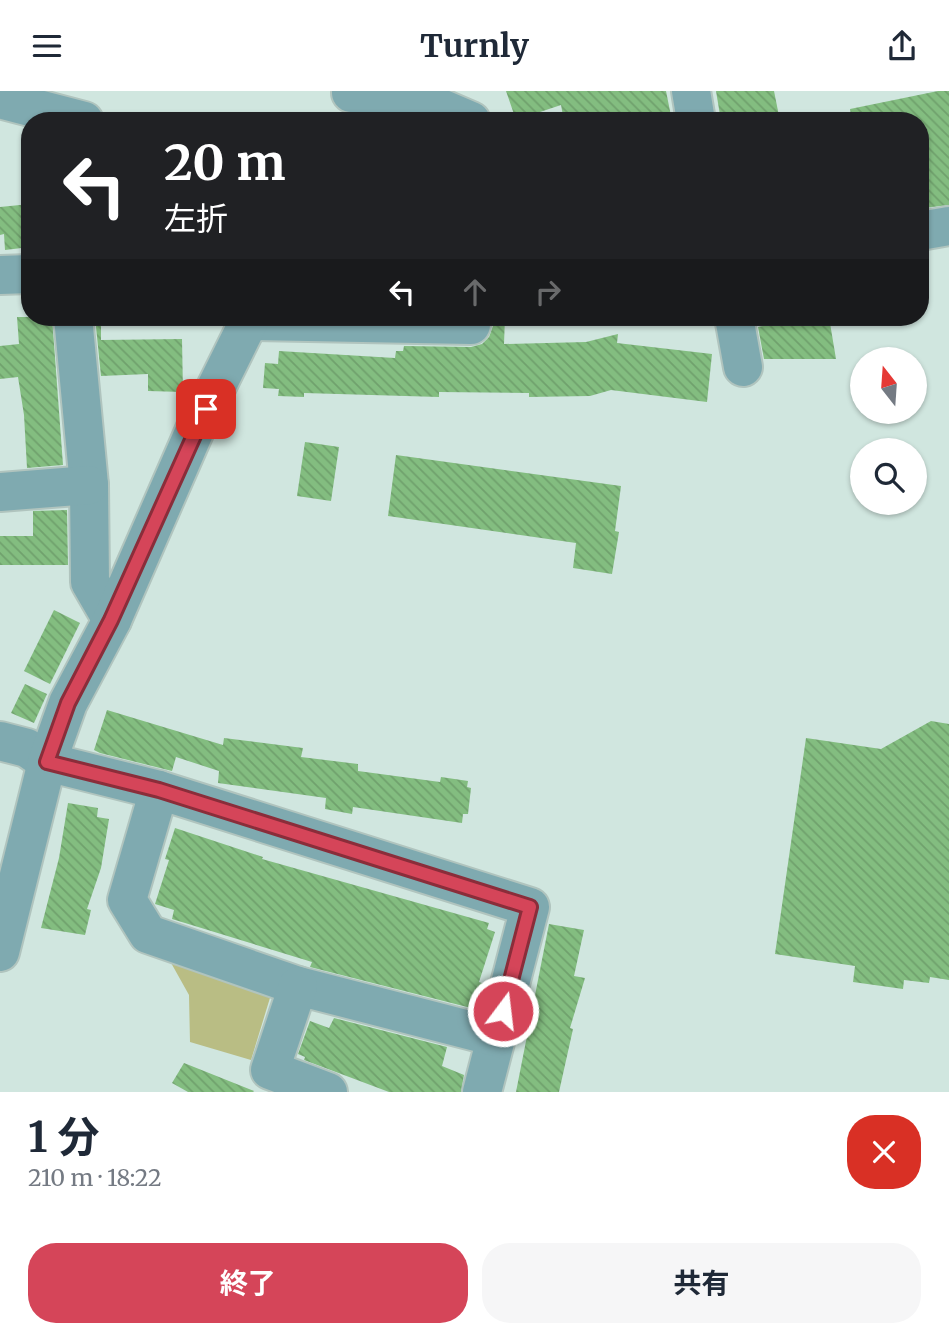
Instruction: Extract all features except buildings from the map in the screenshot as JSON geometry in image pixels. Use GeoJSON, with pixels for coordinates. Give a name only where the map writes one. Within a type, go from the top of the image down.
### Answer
{"type":"FeatureCollection","features":[{"type":"Feature","properties":{"kind":"street"},"geometry":{"type":"LineString","coordinates":[[691,91],[694,112]]}},
{"type":"Feature","properties":{"kind":"street"},"geometry":{"type":"LineString","coordinates":[[0,99],[88,110]]}},
{"type":"Feature","properties":{"kind":"street"},"geometry":{"type":"LineString","coordinates":[[349,102],[429,112]]}},
{"type":"Feature","properties":{"kind":"street"},"geometry":{"type":"LineString","coordinates":[[929,229],[949,226]]}},
{"type":"Feature","properties":{"kind":"street"},"geometry":{"type":"LineString","coordinates":[[0,275],[21,274]]}},
{"type":"Feature","properties":{"kind":"street"},"geometry":{"type":"LineString","coordinates":[[74,326],[89,485],[90,582],[111,620]]}},
{"type":"Feature","properties":{"kind":"street"},"geometry":{"type":"LineString","coordinates":[[0,952],[47,762],[68,703],[111,620],[195,431],[247,326]]}},
{"type":"Feature","properties":{"kind":"street"},"geometry":{"type":"LineString","coordinates":[[736,326],[743,367]]}},
{"type":"Feature","properties":{"kind":"street"},"geometry":{"type":"LineString","coordinates":[[0,492],[89,485]]}},
{"type":"Feature","properties":{"kind":"street"},"geometry":{"type":"LineString","coordinates":[[0,741],[27,748],[47,762],[159,790],[530,907],[482,1092]]}},
{"type":"Feature","properties":{"kind":"street"},"geometry":{"type":"LineString","coordinates":[[159,790],[127,900],[148,934],[298,986],[496,1037]]}},
{"type":"Feature","properties":{"kind":"street"},"geometry":{"type":"LineString","coordinates":[[298,986],[270,1070],[328,1092]]}},
{"type":"Feature","properties":{"kind":"green space"},"geometry":{"type":"Polygon","coordinates":[[[170,961],[273,988],[251,1060],[190,1042],[189,995],[170,961]]]}},
{"type":"Feature","properties":{"kind":"route"},"geometry":{"type":"LineString","coordinates":[[206,409],[111,620],[68,703],[47,762],[159,790],[530,907],[503,1011]]}}]}
